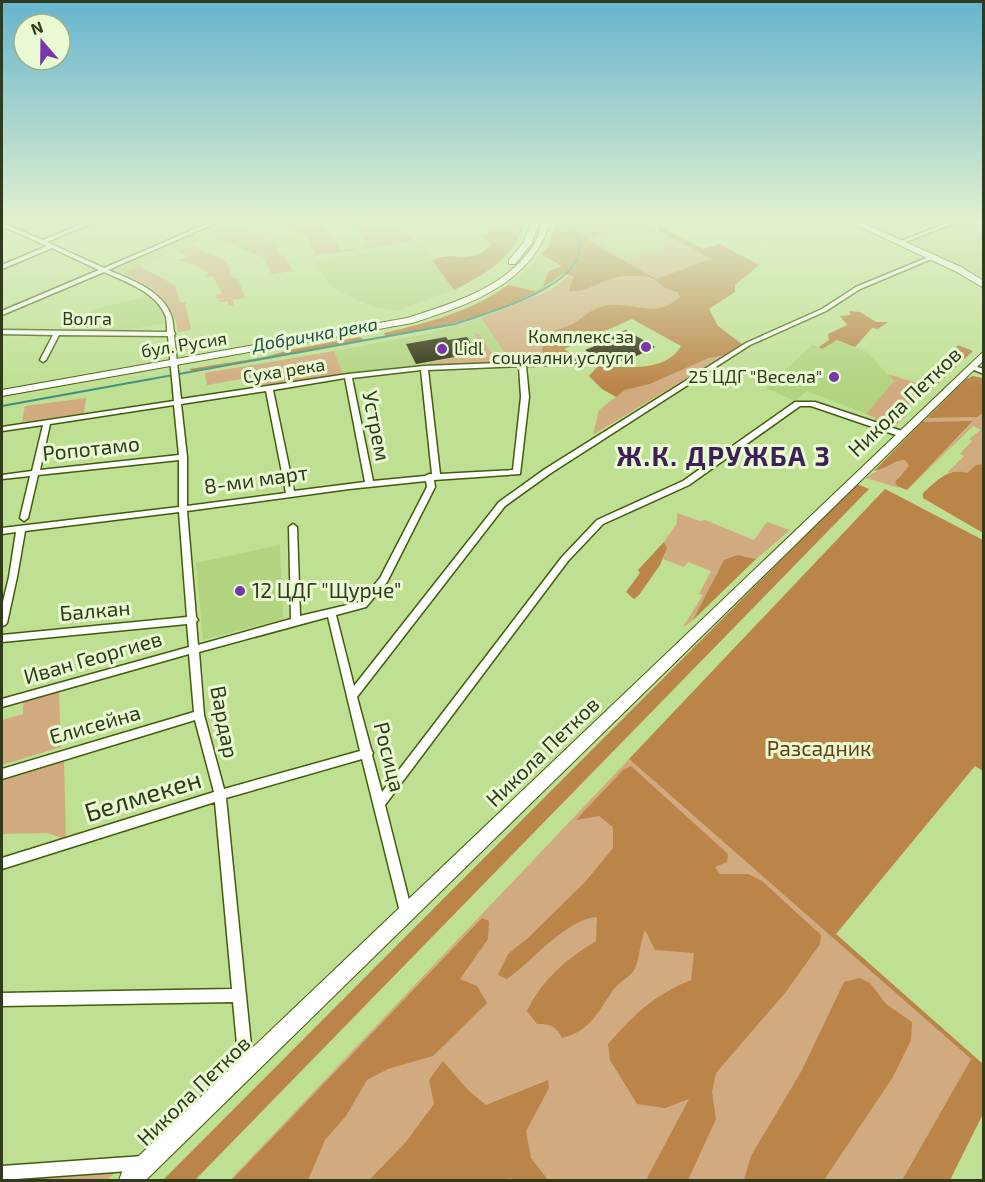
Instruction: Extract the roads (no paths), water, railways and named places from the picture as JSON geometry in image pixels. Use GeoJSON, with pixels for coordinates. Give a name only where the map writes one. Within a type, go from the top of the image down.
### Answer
{"type":"FeatureCollection","features":[{"type":"Feature","properties":{"kind":"main road","name":"бул. Русия"},"geometry":{"type":"LineString","coordinates":[[2,386],[174,367],[377,322],[433,307],[459,296],[490,277]]}},
{"type":"Feature","properties":{"kind":"main road","name":"бул. Русия"},"geometry":{"type":"LineString","coordinates":[[2,393],[174,367],[381,328],[440,311],[468,300],[505,277]]}},
{"type":"Feature","properties":{"kind":"main road"},"geometry":{"type":"LineString","coordinates":[[970,277],[984,285]]}},
{"type":"Feature","properties":{"kind":"main road","name":"Никола Петков"},"geometry":{"type":"LineString","coordinates":[[130,1180],[247,1070],[406,912],[902,434],[978,370],[984,354]]}},
{"type":"Feature","properties":{"kind":"street"},"geometry":{"type":"LineString","coordinates":[[2,313],[86,277]]}},
{"type":"Feature","properties":{"kind":"street","name":"Вардар"},"geometry":{"type":"LineString","coordinates":[[122,277],[142,287],[161,303],[169,318],[172,334],[183,457],[183,509],[199,715],[220,795],[247,1070]]}},
{"type":"Feature","properties":{"kind":"street"},"geometry":{"type":"LineString","coordinates":[[353,695],[502,504],[548,471],[748,344],[824,310],[858,288],[884,277]]}},
{"type":"Feature","properties":{"kind":"street","name":"Волга"},"geometry":{"type":"LineString","coordinates":[[2,332],[172,334]]}},
{"type":"Feature","properties":{"kind":"street"},"geometry":{"type":"LineString","coordinates":[[43,360],[56,334]]}},
{"type":"Feature","properties":{"kind":"street","name":"Суха река"},"geometry":{"type":"LineString","coordinates":[[2,429],[47,424],[348,376],[424,368],[574,362]]}},
{"type":"Feature","properties":{"kind":"street","name":"8-ми март"},"geometry":{"type":"LineString","coordinates":[[2,531],[369,483],[432,476],[517,472],[525,397],[522,364]]}},
{"type":"Feature","properties":{"kind":"street"},"geometry":{"type":"LineString","coordinates":[[194,649],[363,605],[384,580],[430,487],[432,476],[424,368]]}},
{"type":"Feature","properties":{"kind":"street","name":"Устрем"},"geometry":{"type":"LineString","coordinates":[[348,376],[369,483]]}},
{"type":"Feature","properties":{"kind":"street"},"geometry":{"type":"LineString","coordinates":[[269,388],[290,493]]}},
{"type":"Feature","properties":{"kind":"street"},"geometry":{"type":"LineString","coordinates":[[380,803],[565,558],[600,522],[686,483],[798,404],[812,404],[902,434]]}},
{"type":"Feature","properties":{"kind":"street"},"geometry":{"type":"LineString","coordinates":[[24,518],[47,424]]}},
{"type":"Feature","properties":{"kind":"street","name":"Ропотамо"},"geometry":{"type":"LineString","coordinates":[[2,477],[183,457]]}},
{"type":"Feature","properties":{"kind":"street"},"geometry":{"type":"LineString","coordinates":[[293,527],[296,621]]}},
{"type":"Feature","properties":{"kind":"street"},"geometry":{"type":"LineString","coordinates":[[2,623],[21,528]]}},
{"type":"Feature","properties":{"kind":"street"},"geometry":{"type":"LineString","coordinates":[[2,580],[13,577]]}},
{"type":"Feature","properties":{"kind":"street","name":"Росица"},"geometry":{"type":"LineString","coordinates":[[331,612],[406,912]]}},
{"type":"Feature","properties":{"kind":"street","name":"Балкан"},"geometry":{"type":"LineString","coordinates":[[2,639],[193,620]]}},
{"type":"Feature","properties":{"kind":"street","name":"Иван Георгиев"},"geometry":{"type":"LineString","coordinates":[[2,703],[194,649]]}},
{"type":"Feature","properties":{"kind":"street","name":"Елисейна"},"geometry":{"type":"LineString","coordinates":[[2,774],[199,715]]}},
{"type":"Feature","properties":{"kind":"street","name":"Белмекен"},"geometry":{"type":"LineString","coordinates":[[2,864],[220,795],[368,753]]}},
{"type":"Feature","properties":{"kind":"street"},"geometry":{"type":"LineString","coordinates":[[2,1000],[239,995]]}},
{"type":"Feature","properties":{"kind":"street"},"geometry":{"type":"LineString","coordinates":[[2,1173],[148,1163]]}},
{"type":"Feature","properties":{"kind":"waterway","name":"Добричка река"},"geometry":{"type":"LineString","coordinates":[[2,406],[455,324],[510,305],[561,277]]}},
{"type":"Feature","properties":{"kind":"place","name":"Комплекс за социални услуги"},"geometry":{"type":"Point","coordinates":[646,347]}},
{"type":"Feature","properties":{"kind":"place","name":"Lidl"},"geometry":{"type":"Point","coordinates":[442,349]}},
{"type":"Feature","properties":{"kind":"place","name":"25 ЦДГ \"Весела\""},"geometry":{"type":"Point","coordinates":[834,377]}},
{"type":"Feature","properties":{"kind":"place","name":"12 ЦДГ \"Щурче\""},"geometry":{"type":"Point","coordinates":[240,591]}},
{"type":"Feature","properties":{"kind":"district","name":"Ж.К. ДРУЖБА 3"},"geometry":{"type":"Point","coordinates":[724,457]}},
{"type":"Feature","properties":{"kind":"park label","name":"Разсадник"},"geometry":{"type":"Point","coordinates":[819,749]}}]}
